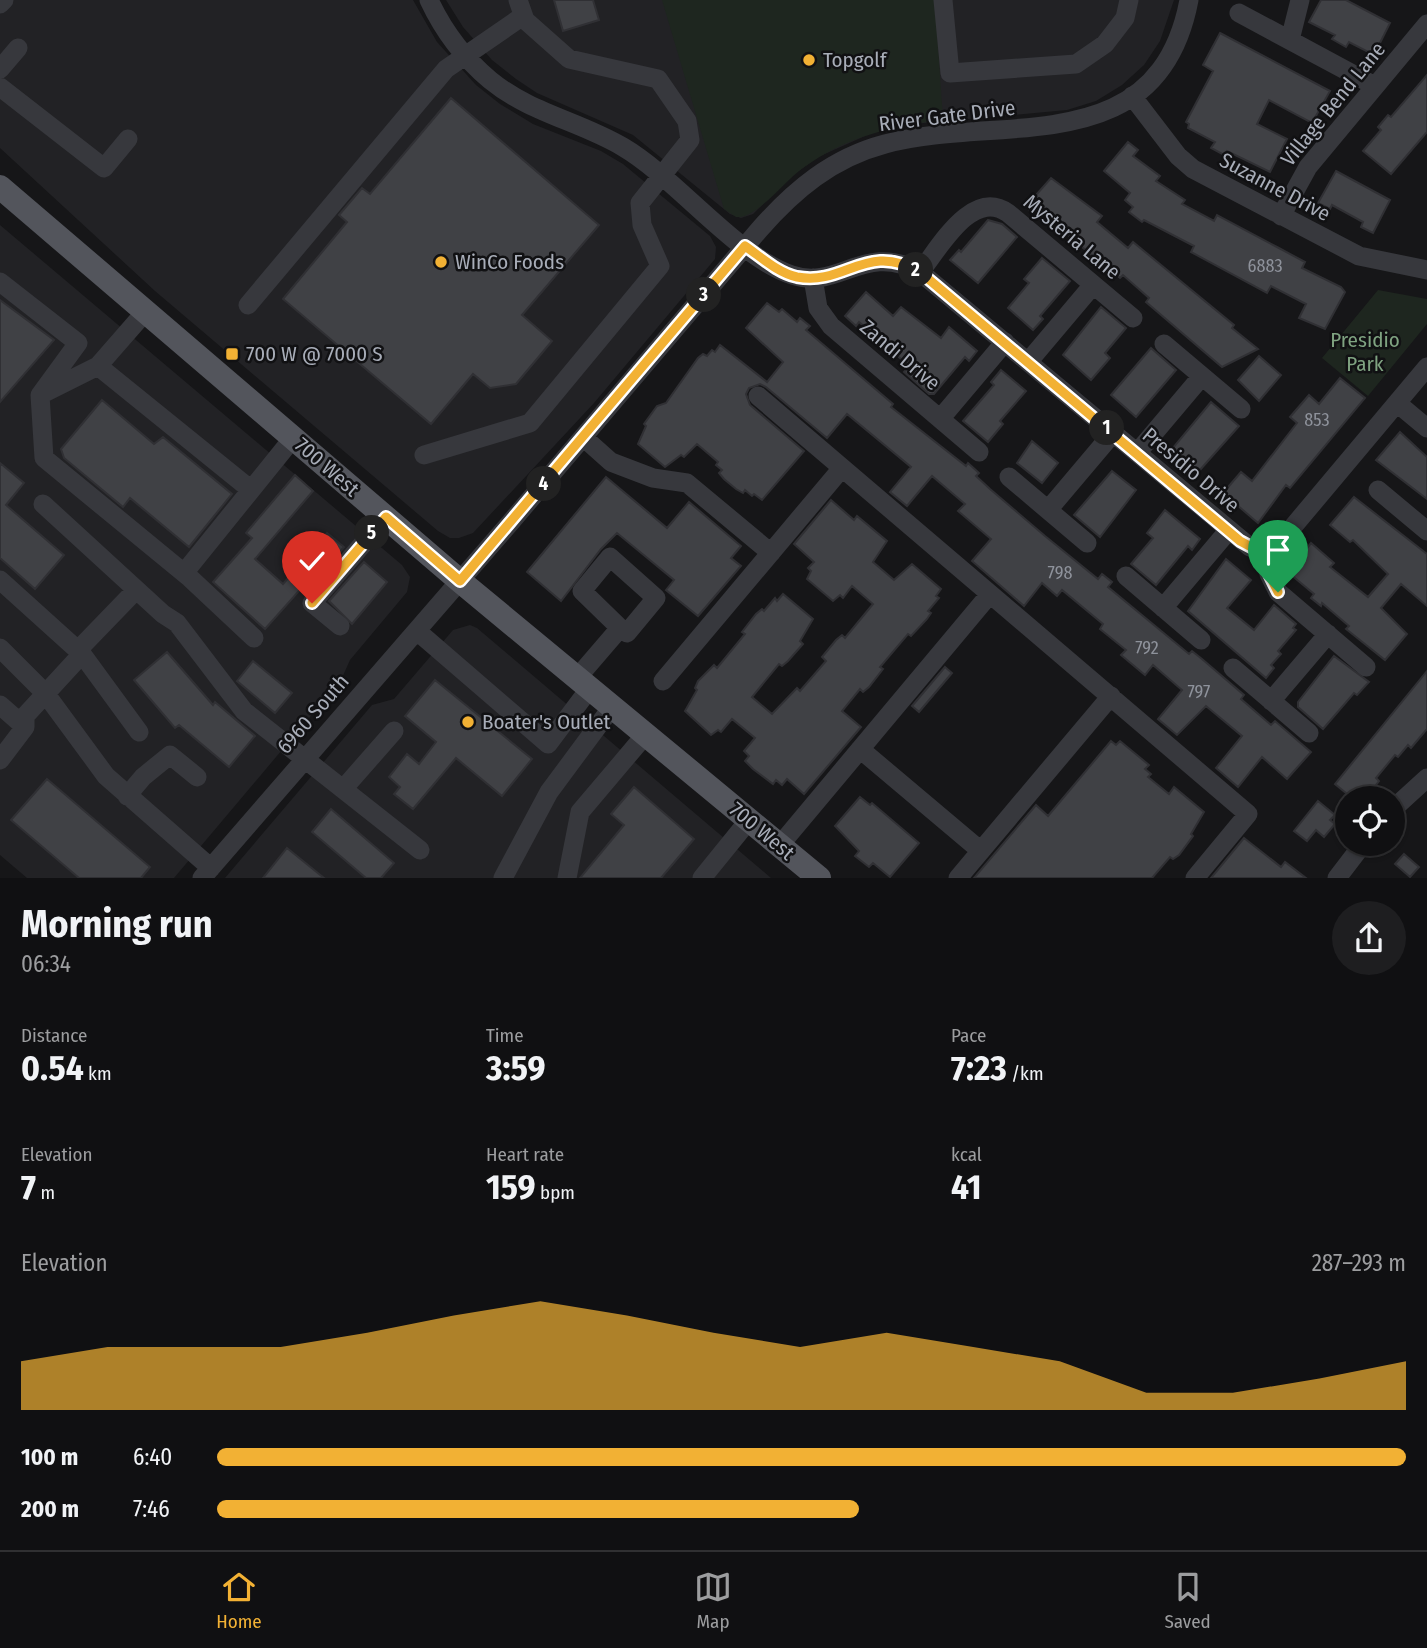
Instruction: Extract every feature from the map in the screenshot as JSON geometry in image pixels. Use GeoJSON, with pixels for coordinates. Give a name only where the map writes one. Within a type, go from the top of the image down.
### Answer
{"type":"FeatureCollection","features":[{"type":"Feature","properties":{"kind":"main road","name":"700 West"},"geometry":{"type":"LineString","coordinates":[[0,187],[460,581],[818,878]]}},
{"type":"Feature","properties":{"kind":"street"},"geometry":{"type":"LineString","coordinates":[[0,5],[4,0]]}},
{"type":"Feature","properties":{"kind":"street"},"geometry":{"type":"LineString","coordinates":[[429,0],[465,55],[515,98],[545,114],[610,140],[662,176],[745,246],[786,273],[813,278]]}},
{"type":"Feature","properties":{"kind":"street"},"geometry":{"type":"LineString","coordinates":[[943,0],[950,73],[1076,64],[1105,44],[1125,18],[1129,0]]}},
{"type":"Feature","properties":{"kind":"street","name":"River Gate Drive"},"geometry":{"type":"LineString","coordinates":[[460,581],[745,246],[803,185],[833,165],[867,150],[911,139],[1070,123],[1104,113],[1132,96],[1151,78],[1173,47],[1189,0]]}},
{"type":"Feature","properties":{"kind":"street"},"geometry":{"type":"LineString","coordinates":[[1290,40],[1300,0]]}},
{"type":"Feature","properties":{"kind":"street"},"geometry":{"type":"LineString","coordinates":[[248,305],[446,69],[521,8],[569,59],[658,79],[687,121],[690,140],[640,203],[642,225],[660,266],[530,423],[424,455]]}},
{"type":"Feature","properties":{"kind":"street"},"geometry":{"type":"LineString","coordinates":[[1239,13],[1374,86]]}},
{"type":"Feature","properties":{"kind":"street","name":"Village Bend Lane"},"geometry":{"type":"LineString","coordinates":[[1281,216],[1308,167],[1427,24]]}},
{"type":"Feature","properties":{"kind":"street"},"geometry":{"type":"LineString","coordinates":[[0,69],[18,48]]}},
{"type":"Feature","properties":{"kind":"street"},"geometry":{"type":"LineString","coordinates":[[0,86],[104,168],[128,139]]}},
{"type":"Feature","properties":{"kind":"street","name":"Suzanne Drive"},"geometry":{"type":"LineString","coordinates":[[1132,96],[1187,165],[1359,256],[1427,270]]}},
{"type":"Feature","properties":{"kind":"street","name":"Mysteria Lane"},"geometry":{"type":"LineString","coordinates":[[920,272],[969,214],[979,207],[992,205],[1008,213],[1133,318]]}},
{"type":"Feature","properties":{"kind":"street","name":"Presidio Drive"},"geometry":{"type":"LineString","coordinates":[[813,278],[878,260],[897,262],[920,272],[1228,531],[1245,544],[1266,549]]}},
{"type":"Feature","properties":{"kind":"street","name":"Zandi Drive"},"geometry":{"type":"LineString","coordinates":[[813,278],[816,302],[825,320],[979,452]]}},
{"type":"Feature","properties":{"kind":"street"},"geometry":{"type":"LineString","coordinates":[[0,282],[78,343],[40,395],[44,458],[184,573],[254,638]]}},
{"type":"Feature","properties":{"kind":"street"},"geometry":{"type":"LineString","coordinates":[[1028,362],[1093,285]]}},
{"type":"Feature","properties":{"kind":"street"},"geometry":{"type":"LineString","coordinates":[[40,395],[98,366],[146,311]]}},
{"type":"Feature","properties":{"kind":"street"},"geometry":{"type":"LineString","coordinates":[[940,419],[1005,342]]}},
{"type":"Feature","properties":{"kind":"street"},"geometry":{"type":"LineString","coordinates":[[1164,344],[1241,409]]}},
{"type":"Feature","properties":{"kind":"street"},"geometry":{"type":"LineString","coordinates":[[98,366],[250,489]]}},
{"type":"Feature","properties":{"kind":"street"},"geometry":{"type":"LineString","coordinates":[[1366,667],[1274,586],[1266,549],[1281,541],[1427,367]]}},
{"type":"Feature","properties":{"kind":"street"},"geometry":{"type":"LineString","coordinates":[[1137,453],[1202,376]]}},
{"type":"Feature","properties":{"kind":"street"},"geometry":{"type":"LineString","coordinates":[[758,396],[1248,814],[1195,878]]}},
{"type":"Feature","properties":{"kind":"street"},"geometry":{"type":"LineString","coordinates":[[1397,403],[1427,428]]}},
{"type":"Feature","properties":{"kind":"street"},"geometry":{"type":"LineString","coordinates":[[1048,510],[1113,433]]}},
{"type":"Feature","properties":{"kind":"street"},"geometry":{"type":"LineString","coordinates":[[583,437],[611,462],[653,478],[687,483],[771,553]]}},
{"type":"Feature","properties":{"kind":"street"},"geometry":{"type":"LineString","coordinates":[[184,573],[293,438]]}},
{"type":"Feature","properties":{"kind":"street"},"geometry":{"type":"LineString","coordinates":[[663,681],[842,468]]}},
{"type":"Feature","properties":{"kind":"street"},"geometry":{"type":"LineString","coordinates":[[1009,477],[1087,543]]}},
{"type":"Feature","properties":{"kind":"street"},"geometry":{"type":"LineString","coordinates":[[1378,490],[1425,525]]}},
{"type":"Feature","properties":{"kind":"street"},"geometry":{"type":"LineString","coordinates":[[43,505],[136,590],[177,623],[244,711],[420,850]]}},
{"type":"Feature","properties":{"kind":"street"},"geometry":{"type":"LineString","coordinates":[[340,626],[312,603],[386,517]]}},
{"type":"Feature","properties":{"kind":"street"},"geometry":{"type":"LineString","coordinates":[[1163,608],[1228,531]]}},
{"type":"Feature","properties":{"kind":"street"},"geometry":{"type":"LineString","coordinates":[[1126,576],[1201,640]]}},
{"type":"Feature","properties":{"kind":"street"},"geometry":{"type":"LineString","coordinates":[[0,580],[80,652],[139,732]]}},
{"type":"Feature","properties":{"kind":"street","name":"6960 South"},"geometry":{"type":"LineString","coordinates":[[206,873],[460,581]]}},
{"type":"Feature","properties":{"kind":"street"},"geometry":{"type":"LineString","coordinates":[[0,760],[25,727],[25,716],[136,590]]}},
{"type":"Feature","properties":{"kind":"street"},"geometry":{"type":"LineString","coordinates":[[780,845],[990,594]]}},
{"type":"Feature","properties":{"kind":"street"},"geometry":{"type":"LineString","coordinates":[[417,631],[548,744],[621,628]]}},
{"type":"Feature","properties":{"kind":"street"},"geometry":{"type":"LineString","coordinates":[[1271,701],[1328,634]]}},
{"type":"Feature","properties":{"kind":"street"},"geometry":{"type":"LineString","coordinates":[[0,648],[45,693],[86,753],[206,873]]}},
{"type":"Feature","properties":{"kind":"street"},"geometry":{"type":"LineString","coordinates":[[1233,668],[1310,733]]}},
{"type":"Feature","properties":{"kind":"street"},"geometry":{"type":"LineString","coordinates":[[958,878],[1111,696]]}},
{"type":"Feature","properties":{"kind":"street"},"geometry":{"type":"LineString","coordinates":[[0,705],[25,727]]}},
{"type":"Feature","properties":{"kind":"street"},"geometry":{"type":"LineString","coordinates":[[503,878],[549,792],[612,706]]}},
{"type":"Feature","properties":{"kind":"street"},"geometry":{"type":"LineString","coordinates":[[344,788],[394,731]]}},
{"type":"Feature","properties":{"kind":"street"},"geometry":{"type":"LineString","coordinates":[[567,878],[580,812],[646,734]]}},
{"type":"Feature","properties":{"kind":"street"},"geometry":{"type":"LineString","coordinates":[[860,749],[981,851]]}},
{"type":"Feature","properties":{"kind":"street"},"geometry":{"type":"LineString","coordinates":[[127,796],[143,776],[170,755],[197,777]]}},
{"type":"Feature","properties":{"kind":"street"},"geometry":{"type":"LineString","coordinates":[[1405,798],[1427,778]]}},
{"type":"Feature","properties":{"kind":"street"},"geometry":{"type":"LineString","coordinates":[[702,878],[749,820]]}},
{"type":"Feature","properties":{"kind":"street"},"geometry":{"type":"LineString","coordinates":[[1337,878],[1354,856]]}},
{"type":"Feature","properties":{"kind":"shaded area"},"geometry":{"type":"Polygon","coordinates":[[[0,0],[413,0],[437,42],[476,85],[500,104],[533,124],[601,151],[623,164],[710,236],[716,247],[715,259],[594,403],[473,533],[450,538],[438,531],[155,291],[0,148],[0,0]]]}},
{"type":"Feature","properties":{"kind":"shaded area"},"geometry":{"type":"Polygon","coordinates":[[[446,0],[1174,0],[1160,41],[1144,65],[1122,85],[1096,101],[1067,110],[902,125],[876,131],[818,157],[790,177],[753,214],[741,218],[730,214],[633,135],[537,93],[516,79],[492,60],[463,27],[446,0]]]}},
{"type":"Feature","properties":{"kind":"shaded area"},"geometry":{"type":"Polygon","coordinates":[[[0,225],[402,565],[410,577],[407,592],[350,660],[341,680],[174,878],[27,878],[0,855],[0,225]]]}},
{"type":"Feature","properties":{"kind":"shaded area"},"geometry":{"type":"Polygon","coordinates":[[[470,625],[477,628],[771,878],[225,878],[372,705],[394,699],[453,630],[470,625]]]}},
{"type":"Feature","properties":{"kind":"green space","name":"Topgolf"},"geometry":{"type":"Polygon","coordinates":[[[662,0],[935,0],[943,120],[887,130],[836,148],[803,168],[753,212],[736,217],[724,209],[662,0]]]}},
{"type":"Feature","properties":{"kind":"green space","name":"Presidio Park"},"geometry":{"type":"Polygon","coordinates":[[[1378,290],[1427,299],[1427,324],[1368,396],[1322,358],[1378,290]]]}},
{"type":"Feature","properties":{"kind":"building"},"geometry":{"type":"Polygon","coordinates":[[[554,0],[593,0],[599,20],[563,31],[554,0]]]}},
{"type":"Feature","properties":{"kind":"building"},"geometry":{"type":"Polygon","coordinates":[[[1321,0],[1346,0],[1390,23],[1374,55],[1349,42],[1346,47],[1332,39],[1335,35],[1309,22],[1321,0]]]}},
{"type":"Feature","properties":{"kind":"building"},"geometry":{"type":"Polygon","coordinates":[[[1220,33],[1330,91],[1312,123],[1269,100],[1257,124],[1287,139],[1270,172],[1227,151],[1224,155],[1211,148],[1215,142],[1188,128],[1189,124],[1186,122],[1213,71],[1203,65],[1220,33]]]}},
{"type":"Feature","properties":{"kind":"building"},"geometry":{"type":"Polygon","coordinates":[[[1427,75],[1427,132],[1391,174],[1363,151],[1381,130],[1378,127],[1388,115],[1391,117],[1427,75]]]}},
{"type":"Feature","properties":{"kind":"building","name":"WinCo Foods"},"geometry":{"type":"Polygon","coordinates":[[[451,98],[599,225],[522,315],[552,341],[516,384],[490,388],[473,374],[431,424],[283,299],[347,222],[339,215],[362,188],[370,194],[451,98]]]}},
{"type":"Feature","properties":{"kind":"building"},"geometry":{"type":"Polygon","coordinates":[[[1128,142],[1138,150],[1133,156],[1160,176],[1156,181],[1185,200],[1182,204],[1214,221],[1217,215],[1305,262],[1302,268],[1341,287],[1345,292],[1325,329],[1299,318],[1306,304],[1271,286],[1267,293],[1191,252],[1194,246],[1144,220],[1142,222],[1129,212],[1133,207],[1125,200],[1130,193],[1104,171],[1128,142]]]}},
{"type":"Feature","properties":{"kind":"building"},"geometry":{"type":"Polygon","coordinates":[[[1336,171],[1390,200],[1373,233],[1361,227],[1363,222],[1332,205],[1330,209],[1318,203],[1336,171]]]}},
{"type":"Feature","properties":{"kind":"building"},"geometry":{"type":"Polygon","coordinates":[[[1051,178],[1102,216],[1097,222],[1128,248],[1133,242],[1234,325],[1232,328],[1258,349],[1222,367],[1146,302],[1149,298],[1123,275],[1120,278],[1105,266],[1103,269],[1092,260],[1094,257],[1052,222],[1046,218],[1043,222],[1029,210],[1031,207],[1028,204],[1051,178]]]}},
{"type":"Feature","properties":{"kind":"building"},"geometry":{"type":"Polygon","coordinates":[[[988,220],[1002,224],[1017,237],[978,283],[950,260],[959,250],[961,252],[988,220]]]}},
{"type":"Feature","properties":{"kind":"building"},"geometry":{"type":"Polygon","coordinates":[[[1042,258],[1070,281],[1040,316],[1043,319],[1033,330],[1008,308],[1029,283],[1024,279],[1042,258]]]}},
{"type":"Feature","properties":{"kind":"building"},"geometry":{"type":"Polygon","coordinates":[[[866,292],[893,316],[901,307],[941,338],[949,327],[977,351],[969,361],[965,357],[934,394],[929,394],[904,372],[909,366],[859,322],[856,326],[845,316],[866,292]]]}},
{"type":"Feature","properties":{"kind":"building"},"geometry":{"type":"Polygon","coordinates":[[[0,300],[54,340],[0,402],[0,300]]]}},
{"type":"Feature","properties":{"kind":"building"},"geometry":{"type":"Polygon","coordinates":[[[767,303],[779,312],[782,309],[797,322],[800,318],[810,326],[806,330],[893,404],[891,407],[966,466],[968,463],[979,473],[976,476],[1045,536],[1098,579],[1102,574],[1112,582],[1108,587],[1189,654],[1192,651],[1202,659],[1244,695],[1241,699],[1271,725],[1275,721],[1311,752],[1287,779],[1262,757],[1238,787],[1216,768],[1242,736],[1206,706],[1177,735],[1158,719],[1182,690],[1153,665],[1145,675],[1121,655],[1126,650],[1100,629],[1103,624],[1062,590],[1057,596],[1042,583],[1024,606],[972,561],[991,539],[958,511],[965,504],[932,476],[907,506],[890,492],[911,467],[847,414],[827,438],[766,387],[760,384],[749,388],[746,394],[750,405],[804,451],[762,500],[745,490],[743,493],[724,479],[719,473],[722,470],[716,465],[718,462],[697,444],[684,457],[681,455],[665,467],[638,444],[646,426],[644,424],[657,406],[666,403],[698,358],[703,354],[707,356],[712,350],[715,352],[720,345],[767,382],[783,362],[746,328],[767,303]]]}},
{"type":"Feature","properties":{"kind":"building"},"geometry":{"type":"Polygon","coordinates":[[[1101,307],[1126,328],[1105,353],[1110,358],[1091,380],[1063,355],[1101,307]]]}},
{"type":"Feature","properties":{"kind":"building"},"geometry":{"type":"Polygon","coordinates":[[[1151,348],[1176,370],[1136,417],[1111,395],[1151,348]]]}},
{"type":"Feature","properties":{"kind":"building"},"geometry":{"type":"Polygon","coordinates":[[[1259,356],[1281,375],[1259,401],[1238,380],[1259,356]]]}},
{"type":"Feature","properties":{"kind":"building"},"geometry":{"type":"Polygon","coordinates":[[[1001,370],[1026,391],[1000,421],[1003,424],[988,442],[963,421],[994,385],[991,382],[1001,370]]]}},
{"type":"Feature","properties":{"kind":"building"},"geometry":{"type":"Polygon","coordinates":[[[1340,378],[1365,398],[1290,488],[1286,485],[1258,523],[1223,493],[1241,472],[1252,481],[1297,423],[1290,417],[1309,395],[1319,404],[1340,378]]]}},
{"type":"Feature","properties":{"kind":"building"},"geometry":{"type":"Polygon","coordinates":[[[102,400],[154,444],[163,437],[232,494],[189,547],[130,498],[123,507],[64,458],[61,449],[102,400]]]}},
{"type":"Feature","properties":{"kind":"building"},"geometry":{"type":"Polygon","coordinates":[[[1211,402],[1239,426],[1199,471],[1172,449],[1211,402]]]}},
{"type":"Feature","properties":{"kind":"building"},"geometry":{"type":"Polygon","coordinates":[[[1400,432],[1427,457],[1427,499],[1376,460],[1400,432]]]}},
{"type":"Feature","properties":{"kind":"building"},"geometry":{"type":"Polygon","coordinates":[[[1032,441],[1058,463],[1042,483],[1017,463],[1032,441]]]}},
{"type":"Feature","properties":{"kind":"building"},"geometry":{"type":"Polygon","coordinates":[[[0,463],[24,483],[6,505],[64,555],[35,589],[0,558],[0,463]]]}},
{"type":"Feature","properties":{"kind":"building"},"geometry":{"type":"Polygon","coordinates":[[[1112,471],[1136,490],[1100,537],[1074,515],[1112,471]]]}},
{"type":"Feature","properties":{"kind":"building"},"geometry":{"type":"Polygon","coordinates":[[[295,475],[313,491],[255,559],[283,584],[327,533],[344,547],[314,582],[311,580],[306,583],[265,629],[213,582],[252,538],[246,533],[295,475]]]}},
{"type":"Feature","properties":{"kind":"building"},"geometry":{"type":"Polygon","coordinates":[[[606,477],[667,528],[689,502],[741,546],[731,558],[741,566],[698,616],[666,590],[674,580],[617,533],[601,549],[561,601],[527,572],[606,477]]]}},
{"type":"Feature","properties":{"kind":"building"},"geometry":{"type":"Polygon","coordinates":[[[1354,497],[1427,554],[1427,606],[1401,584],[1381,608],[1407,634],[1385,660],[1346,629],[1349,626],[1322,603],[1321,606],[1311,598],[1314,594],[1290,574],[1293,571],[1290,569],[1311,543],[1334,563],[1330,567],[1368,597],[1388,574],[1353,540],[1350,542],[1330,525],[1354,497]]]}},
{"type":"Feature","properties":{"kind":"building"},"geometry":{"type":"Polygon","coordinates":[[[831,500],[854,520],[857,516],[887,541],[873,562],[894,580],[912,564],[941,589],[936,596],[939,598],[928,611],[931,613],[927,619],[911,636],[908,634],[880,667],[883,669],[869,687],[863,692],[860,689],[842,711],[861,727],[804,794],[787,779],[782,785],[776,780],[773,784],[745,761],[749,756],[744,751],[755,738],[732,719],[721,732],[718,730],[711,735],[685,711],[697,690],[695,688],[698,681],[714,665],[717,668],[745,634],[742,632],[756,614],[762,609],[764,611],[775,598],[777,601],[783,594],[813,619],[800,641],[803,644],[782,666],[779,664],[752,697],[772,714],[797,688],[800,691],[826,661],[822,657],[836,640],[842,635],[845,638],[873,604],[852,586],[843,598],[840,595],[833,601],[807,579],[811,571],[808,568],[814,562],[794,544],[831,500]]]}},
{"type":"Feature","properties":{"kind":"building"},"geometry":{"type":"Polygon","coordinates":[[[1165,510],[1200,539],[1192,550],[1188,546],[1156,585],[1131,564],[1153,538],[1147,533],[1165,510]]]}},
{"type":"Feature","properties":{"kind":"building"},"geometry":{"type":"Polygon","coordinates":[[[1226,559],[1251,580],[1227,608],[1254,630],[1274,605],[1296,624],[1293,628],[1296,630],[1278,651],[1281,654],[1271,665],[1274,668],[1266,678],[1188,611],[1226,559]]]}},
{"type":"Feature","properties":{"kind":"building"},"geometry":{"type":"Polygon","coordinates":[[[364,562],[387,582],[352,624],[329,601],[364,562]]]}},
{"type":"Feature","properties":{"kind":"building"},"geometry":{"type":"Polygon","coordinates":[[[167,652],[213,705],[215,702],[255,736],[229,767],[179,725],[175,728],[134,680],[167,652]]]}},
{"type":"Feature","properties":{"kind":"building"},"geometry":{"type":"Polygon","coordinates":[[[1334,656],[1369,682],[1357,695],[1354,693],[1323,729],[1298,707],[1298,702],[1334,656]]]}},
{"type":"Feature","properties":{"kind":"building"},"geometry":{"type":"Polygon","coordinates":[[[253,661],[292,693],[275,713],[237,681],[253,661]]]}},
{"type":"Feature","properties":{"kind":"building"},"geometry":{"type":"Polygon","coordinates":[[[945,667],[952,673],[919,712],[912,706],[945,667]]]}},
{"type":"Feature","properties":{"kind":"building"},"geometry":{"type":"Polygon","coordinates":[[[1427,671],[1427,729],[1411,748],[1408,745],[1398,757],[1395,755],[1376,778],[1379,781],[1375,786],[1335,784],[1427,671]]]}},
{"type":"Feature","properties":{"kind":"building"},"geometry":{"type":"Polygon","coordinates":[[[435,680],[532,759],[502,796],[456,758],[413,809],[394,794],[400,787],[389,777],[407,754],[419,764],[436,742],[405,716],[435,680]]]}},
{"type":"Feature","properties":{"kind":"building"},"geometry":{"type":"Polygon","coordinates":[[[1111,741],[1116,745],[1120,741],[1149,765],[1145,769],[1151,774],[1148,777],[1169,794],[1174,787],[1204,812],[1191,834],[1193,836],[1179,855],[1173,859],[1170,857],[1152,878],[974,878],[1036,805],[1048,816],[1111,741]]]}},
{"type":"Feature","properties":{"kind":"building"},"geometry":{"type":"Polygon","coordinates":[[[47,779],[150,867],[141,878],[79,878],[11,820],[47,779]]]}},
{"type":"Feature","properties":{"kind":"building"},"geometry":{"type":"Polygon","coordinates":[[[634,787],[694,839],[661,878],[580,878],[624,825],[611,814],[634,787]]]}},
{"type":"Feature","properties":{"kind":"building"},"geometry":{"type":"Polygon","coordinates":[[[860,797],[870,805],[872,803],[919,843],[890,877],[873,863],[869,867],[855,856],[859,851],[835,826],[860,797]]]}},
{"type":"Feature","properties":{"kind":"building"},"geometry":{"type":"Polygon","coordinates":[[[1318,801],[1335,815],[1330,820],[1335,824],[1324,837],[1316,830],[1307,841],[1294,831],[1318,801]]]}},
{"type":"Feature","properties":{"kind":"building"},"geometry":{"type":"Polygon","coordinates":[[[331,809],[394,863],[381,878],[366,878],[312,832],[331,809]]]}},
{"type":"Feature","properties":{"kind":"building"},"geometry":{"type":"Polygon","coordinates":[[[1244,838],[1281,867],[1285,862],[1306,878],[1211,878],[1244,838]]]}},
{"type":"Feature","properties":{"kind":"building"},"geometry":{"type":"Polygon","coordinates":[[[287,848],[324,878],[263,878],[287,848]]]}},
{"type":"Feature","properties":{"kind":"building"},"geometry":{"type":"Polygon","coordinates":[[[1405,855],[1419,867],[1410,877],[1395,864],[1405,855]]]}},
{"type":"Feature","properties":{"kind":"place","name":"Topgolf"},"geometry":{"type":"Point","coordinates":[809,60]}},
{"type":"Feature","properties":{"kind":"place","name":"WinCo Foods"},"geometry":{"type":"Point","coordinates":[441,262]}},
{"type":"Feature","properties":{"kind":"place","name":"700 W @ 7000 S"},"geometry":{"type":"Point","coordinates":[232,354]}},
{"type":"Feature","properties":{"kind":"place","name":"Boater's Outlet"},"geometry":{"type":"Point","coordinates":[468,722]}},
{"type":"Feature","properties":{"kind":"route"},"geometry":{"type":"LineString","coordinates":[[312,603],[386,517],[460,581],[745,246],[778,269],[795,276],[825,276],[878,260],[908,265],[920,272],[1240,541],[1255,549],[1266,549],[1267,568],[1278,592]]}}]}
